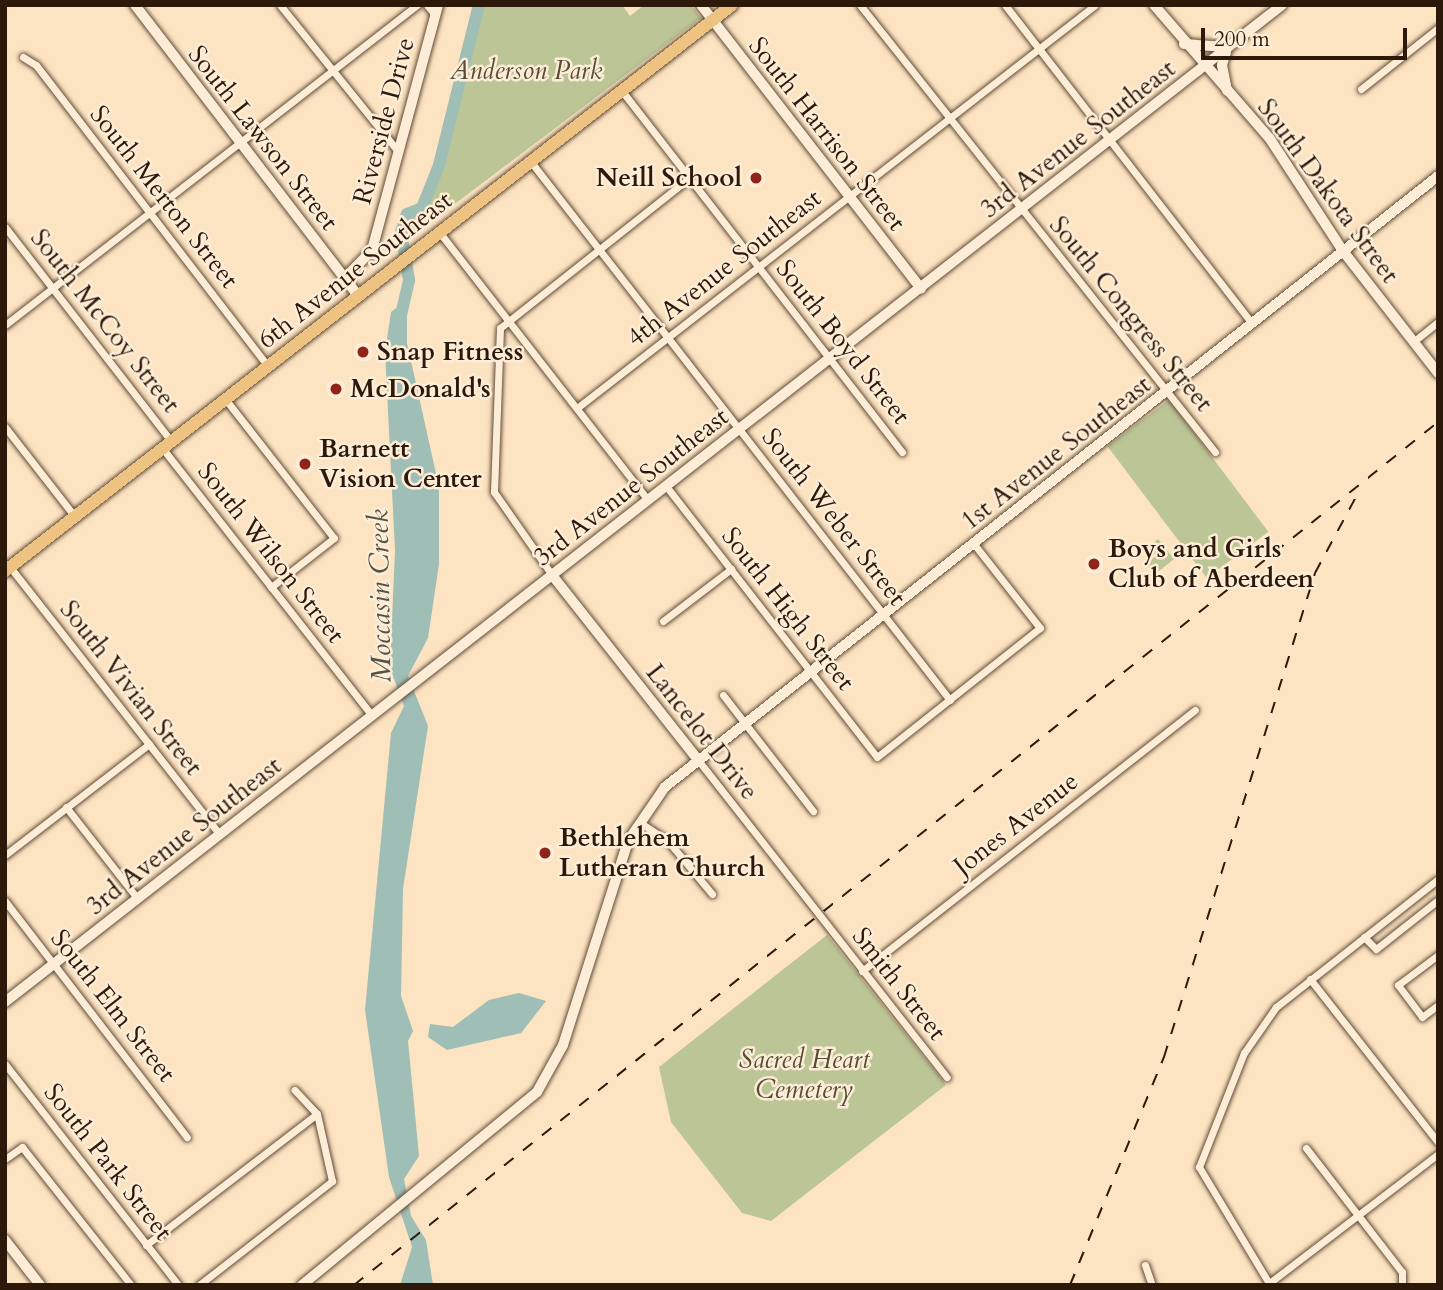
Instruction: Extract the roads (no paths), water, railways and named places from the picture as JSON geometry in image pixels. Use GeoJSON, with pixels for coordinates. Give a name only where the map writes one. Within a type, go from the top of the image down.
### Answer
{"type":"FeatureCollection","features":[{"type":"Feature","properties":{"kind":"highway","name":"6th Avenue Southeast"},"geometry":{"type":"LineString","coordinates":[[8,569],[732,5]]}},
{"type":"Feature","properties":{"kind":"street","name":"South Lawson Street"},"geometry":{"type":"LineString","coordinates":[[135,5],[358,296]]}},
{"type":"Feature","properties":{"kind":"street"},"geometry":{"type":"LineString","coordinates":[[280,5],[331,72],[398,150]]}},
{"type":"Feature","properties":{"kind":"street"},"geometry":{"type":"LineString","coordinates":[[5,325],[417,5]]}},
{"type":"Feature","properties":{"kind":"street"},"geometry":{"type":"LineString","coordinates":[[426,5],[436,10]]}},
{"type":"Feature","properties":{"kind":"street","name":"South Harrison Street"},"geometry":{"type":"LineString","coordinates":[[701,5],[921,289]]}},
{"type":"Feature","properties":{"kind":"street","name":"South Congress Street"},"geometry":{"type":"LineString","coordinates":[[860,5],[1164,394],[1215,452]]}},
{"type":"Feature","properties":{"kind":"street"},"geometry":{"type":"LineString","coordinates":[[1005,5],[1252,323]]}},
{"type":"Feature","properties":{"kind":"street","name":"4th Avenue Southeast"},"geometry":{"type":"LineString","coordinates":[[577,408],[1095,5]]}},
{"type":"Feature","properties":{"kind":"street","name":"South Dakota Street"},"geometry":{"type":"LineString","coordinates":[[1154,5],[1203,68],[1280,152],[1343,251],[1438,373]]}},
{"type":"Feature","properties":{"kind":"street","name":"3rd Avenue Southeast"},"geometry":{"type":"LineString","coordinates":[[5,1002],[1282,5]]}},
{"type":"Feature","properties":{"kind":"street","name":"Riverside Drive"},"geometry":{"type":"LineString","coordinates":[[345,278],[369,256],[436,10]]}},
{"type":"Feature","properties":{"kind":"street"},"geometry":{"type":"LineString","coordinates":[[1361,89],[1438,28]]}},
{"type":"Feature","properties":{"kind":"street"},"geometry":{"type":"LineString","coordinates":[[1184,43],[1207,50],[1231,46]]}},
{"type":"Feature","properties":{"kind":"street"},"geometry":{"type":"LineString","coordinates":[[1230,97],[1222,65],[1231,46]]}},
{"type":"Feature","properties":{"kind":"street","name":"South Merton Street"},"geometry":{"type":"LineString","coordinates":[[23,57],[36,65],[268,366]]}},
{"type":"Feature","properties":{"kind":"street","name":"South Boyd Street"},"geometry":{"type":"LineString","coordinates":[[622,91],[902,452]]}},
{"type":"Feature","properties":{"kind":"street","name":"South Weber Street"},"geometry":{"type":"LineString","coordinates":[[531,162],[950,699]]}},
{"type":"Feature","properties":{"kind":"street","name":"1st Avenue Southeast"},"geometry":{"type":"LineString","coordinates":[[638,822],[698,760],[1438,176]]}},
{"type":"Feature","properties":{"kind":"street"},"geometry":{"type":"LineString","coordinates":[[552,575],[494,492],[499,335],[506,318],[688,178]]}},
{"type":"Feature","properties":{"kind":"street","name":"South McCoy Street"},"geometry":{"type":"LineString","coordinates":[[5,227],[53,288],[167,445]]}},
{"type":"Feature","properties":{"kind":"street"},"geometry":{"type":"LineString","coordinates":[[440,233],[648,500]]}},
{"type":"Feature","properties":{"kind":"street"},"geometry":{"type":"LineString","coordinates":[[1413,342],[1438,322]]}},
{"type":"Feature","properties":{"kind":"street"},"geometry":{"type":"LineString","coordinates":[[226,400],[334,538],[271,587]]}},
{"type":"Feature","properties":{"kind":"street"},"geometry":{"type":"LineString","coordinates":[[5,427],[75,517]]}},
{"type":"Feature","properties":{"kind":"street","name":"South Wilson Street"},"geometry":{"type":"LineString","coordinates":[[167,445],[271,587],[372,716]]}},
{"type":"Feature","properties":{"kind":"street","name":"South High Street"},"geometry":{"type":"LineString","coordinates":[[666,486],[877,757],[950,699]]}},
{"type":"Feature","properties":{"kind":"street"},"geometry":{"type":"LineString","coordinates":[[950,699],[1040,628],[974,544]]}},
{"type":"Feature","properties":{"kind":"street","name":"South Vivian Street"},"geometry":{"type":"LineString","coordinates":[[8,569],[219,834]]}},
{"type":"Feature","properties":{"kind":"street"},"geometry":{"type":"LineString","coordinates":[[663,621],[731,569]]}},
{"type":"Feature","properties":{"kind":"street","name":"Lancelot Drive"},"geometry":{"type":"LineString","coordinates":[[552,575],[819,916]]}},
{"type":"Feature","properties":{"kind":"street"},"geometry":{"type":"LineString","coordinates":[[723,695],[813,811]]}},
{"type":"Feature","properties":{"kind":"street","name":"Jones Avenue"},"geometry":{"type":"LineString","coordinates":[[862,971],[1195,710]]}},
{"type":"Feature","properties":{"kind":"street"},"geometry":{"type":"LineString","coordinates":[[5,855],[149,744]]}},
{"type":"Feature","properties":{"kind":"street"},"geometry":{"type":"LineString","coordinates":[[66,807],[137,898]]}},
{"type":"Feature","properties":{"kind":"street"},"geometry":{"type":"LineString","coordinates":[[302,1285],[507,1122],[552,1069],[638,822],[668,841],[712,894]]}},
{"type":"Feature","properties":{"kind":"street"},"geometry":{"type":"LineString","coordinates":[[1438,879],[1310,979],[1250,1040],[1199,1167],[1269,1284],[1438,1154]]}},
{"type":"Feature","properties":{"kind":"street","name":"South Elm Street"},"geometry":{"type":"LineString","coordinates":[[5,901],[187,1137]]}},
{"type":"Feature","properties":{"kind":"street"},"geometry":{"type":"LineString","coordinates":[[1364,937],[1376,949],[1438,901]]}},
{"type":"Feature","properties":{"kind":"street","name":"Smith Street"},"geometry":{"type":"LineString","coordinates":[[819,916],[947,1077]]}},
{"type":"Feature","properties":{"kind":"street"},"geometry":{"type":"LineString","coordinates":[[1438,955],[1398,985],[1422,1017],[1438,1005]]}},
{"type":"Feature","properties":{"kind":"street"},"geometry":{"type":"LineString","coordinates":[[1310,979],[1438,1142]]}},
{"type":"Feature","properties":{"kind":"street","name":"South Park Street"},"geometry":{"type":"LineString","coordinates":[[5,1064],[178,1285]]}},
{"type":"Feature","properties":{"kind":"street"},"geometry":{"type":"LineString","coordinates":[[199,1285],[332,1181],[317,1114],[295,1090]]}},
{"type":"Feature","properties":{"kind":"street"},"geometry":{"type":"LineString","coordinates":[[146,1245],[317,1114]]}},
{"type":"Feature","properties":{"kind":"street"},"geometry":{"type":"LineString","coordinates":[[5,1159],[23,1147],[131,1285]]}},
{"type":"Feature","properties":{"kind":"street"},"geometry":{"type":"LineString","coordinates":[[1306,1148],[1402,1272],[1402,1285]]}},
{"type":"Feature","properties":{"kind":"street"},"geometry":{"type":"LineString","coordinates":[[5,1240],[40,1285]]}},
{"type":"Feature","properties":{"kind":"street"},"geometry":{"type":"LineString","coordinates":[[1144,1265],[1152,1285]]}},
{"type":"Feature","properties":{"kind":"water"},"geometry":{"type":"Polygon","coordinates":[[[407,300],[407,343],[439,487],[439,564],[428,638],[408,676],[428,726],[403,889],[401,996],[413,1031],[408,1041],[419,1156],[404,1179],[411,1216],[426,1240],[433,1285],[400,1285],[412,1247],[389,1177],[365,1010],[391,733],[404,706],[390,668],[395,550],[385,352],[391,312],[407,300]]]}},
{"type":"Feature","properties":{"kind":"water"},"geometry":{"type":"Polygon","coordinates":[[[519,993],[546,1001],[521,1033],[447,1050],[428,1037],[430,1024],[453,1027],[489,1000],[519,993]]]}},
{"type":"Feature","properties":{"kind":"waterway","name":"Moccasin Creek"},"geometry":{"type":"LineString","coordinates":[[401,315],[409,280],[401,232],[407,214],[422,208],[439,165],[479,5]]}},
{"type":"Feature","properties":{"kind":"railway"},"geometry":{"type":"LineString","coordinates":[[354,1285],[1438,422]]}},
{"type":"Feature","properties":{"kind":"railway"},"geometry":{"type":"LineString","coordinates":[[1070,1285],[1164,1057],[1315,573],[1358,493]]}},
{"type":"Feature","properties":{"kind":"place","name":"Neill School"},"geometry":{"type":"Point","coordinates":[756,178]}},
{"type":"Feature","properties":{"kind":"place","name":"Snap Fitness"},"geometry":{"type":"Point","coordinates":[363,352]}},
{"type":"Feature","properties":{"kind":"place","name":"McDonald's"},"geometry":{"type":"Point","coordinates":[336,389]}},
{"type":"Feature","properties":{"kind":"place","name":"Barnett Vision Center"},"geometry":{"type":"Point","coordinates":[305,464]}},
{"type":"Feature","properties":{"kind":"place","name":"Boys and Girls Club of Aberdeen"},"geometry":{"type":"Point","coordinates":[1094,564]}},
{"type":"Feature","properties":{"kind":"place","name":"Bethlehem Lutheran Church"},"geometry":{"type":"Point","coordinates":[545,853]}},
{"type":"Feature","properties":{"kind":"park label","name":"Anderson Park"},"geometry":{"type":"Point","coordinates":[526,71]}},
{"type":"Feature","properties":{"kind":"park label","name":"Sacred Heart Cemetery"},"geometry":{"type":"Point","coordinates":[804,1075]}}]}
